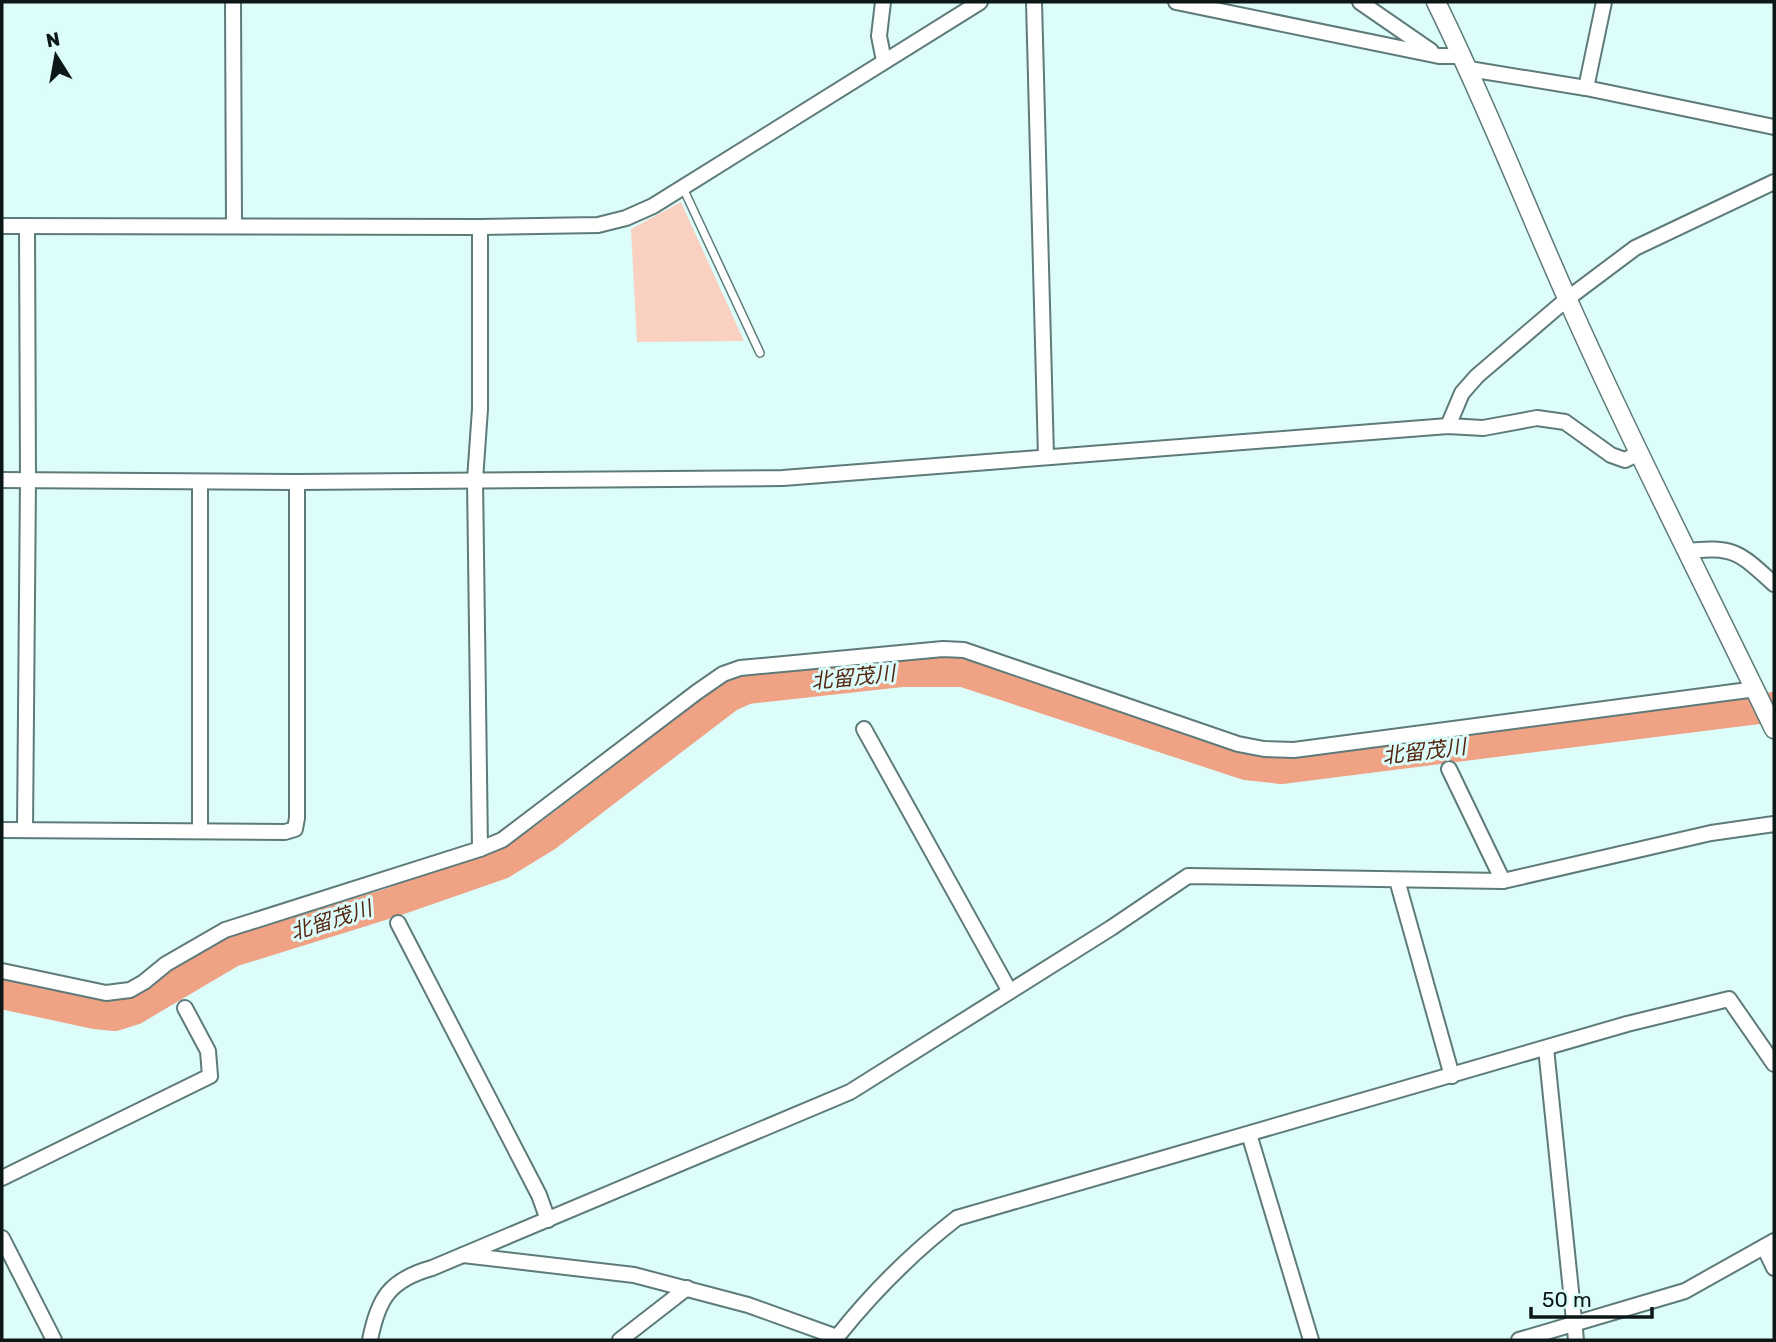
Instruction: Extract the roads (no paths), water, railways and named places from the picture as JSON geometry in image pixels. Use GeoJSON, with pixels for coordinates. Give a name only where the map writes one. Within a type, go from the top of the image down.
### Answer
{"type":"FeatureCollection","features":[{"type":"Feature","properties":{"kind":"street"},"geometry":{"type":"LineString","coordinates":[[233,2],[234,226]]}},
{"type":"Feature","properties":{"kind":"street"},"geometry":{"type":"LineString","coordinates":[[883,2],[880,36],[884,61]]}},
{"type":"Feature","properties":{"kind":"street"},"geometry":{"type":"LineString","coordinates":[[2,226],[598,225],[626,218],[653,205],[980,2]]}},
{"type":"Feature","properties":{"kind":"street"},"geometry":{"type":"LineString","coordinates":[[1034,2],[1046,457]]}},
{"type":"Feature","properties":{"kind":"street"},"geometry":{"type":"LineString","coordinates":[[1176,2],[1774,127]]}},
{"type":"Feature","properties":{"kind":"street"},"geometry":{"type":"LineString","coordinates":[[1360,2],[1439,56]]}},
{"type":"Feature","properties":{"kind":"street"},"geometry":{"type":"LineString","coordinates":[[1436,2],[1466,63],[1567,299],[1686,551],[1772,723]]}},
{"type":"Feature","properties":{"kind":"street"},"geometry":{"type":"LineString","coordinates":[[1586,88],[1604,2]]}},
{"type":"Feature","properties":{"kind":"street"},"geometry":{"type":"LineString","coordinates":[[1448,426],[1462,393],[1477,376],[1567,299],[1635,248],[1774,182]]}},
{"type":"Feature","properties":{"kind":"street"},"geometry":{"type":"LineString","coordinates":[[25,830],[27,226]]}},
{"type":"Feature","properties":{"kind":"street"},"geometry":{"type":"LineString","coordinates":[[480,227],[480,409],[475,480],[480,849]]}},
{"type":"Feature","properties":{"kind":"street"},"geometry":{"type":"LineString","coordinates":[[2,480],[297,482],[783,478],[1448,426],[1483,428],[1537,418],[1565,422],[1611,455],[1625,460],[1639,453]]}},
{"type":"Feature","properties":{"kind":"street"},"geometry":{"type":"LineString","coordinates":[[200,482],[200,831]]}},
{"type":"Feature","properties":{"kind":"street"},"geometry":{"type":"LineString","coordinates":[[2,830],[285,832],[295,829],[297,482]]}},
{"type":"Feature","properties":{"kind":"street"},"geometry":{"type":"LineString","coordinates":[[1686,551],[1717,547],[1744,557],[1774,584]]}},
{"type":"Feature","properties":{"kind":"street"},"geometry":{"type":"LineString","coordinates":[[2,971],[106,993],[130,990],[166,964],[225,930],[502,840],[697,692],[723,674],[740,668],[943,649],[964,650],[1238,744],[1284,750],[1758,693]]}},
{"type":"Feature","properties":{"kind":"street"},"geometry":{"type":"LineString","coordinates":[[864,729],[1009,990]]}},
{"type":"Feature","properties":{"kind":"street"},"geometry":{"type":"LineString","coordinates":[[1449,769],[1503,881]]}},
{"type":"Feature","properties":{"kind":"street"},"geometry":{"type":"LineString","coordinates":[[370,1340],[375,1314],[382,1299],[398,1283],[415,1273],[548,1220],[850,1092],[1120,922],[1188,876],[1503,881],[1711,833],[1774,824]]}},
{"type":"Feature","properties":{"kind":"street"},"geometry":{"type":"LineString","coordinates":[[1397,880],[1452,1076]]}},
{"type":"Feature","properties":{"kind":"street"},"geometry":{"type":"LineString","coordinates":[[398,923],[533,1183],[548,1220]]}},
{"type":"Feature","properties":{"kind":"street"},"geometry":{"type":"LineString","coordinates":[[461,1255],[634,1275],[748,1305],[837,1338],[862,1305],[957,1218],[1627,1024],[1729,999],[1774,1064]]}},
{"type":"Feature","properties":{"kind":"street"},"geometry":{"type":"LineString","coordinates":[[2,1178],[210,1076],[208,1051],[185,1008]]}},
{"type":"Feature","properties":{"kind":"street"},"geometry":{"type":"LineString","coordinates":[[1546,1048],[1576,1340]]}},
{"type":"Feature","properties":{"kind":"street"},"geometry":{"type":"LineString","coordinates":[[1249,1134],[1311,1340]]}},
{"type":"Feature","properties":{"kind":"street"},"geometry":{"type":"LineString","coordinates":[[2,1238],[54,1340]]}},
{"type":"Feature","properties":{"kind":"street"},"geometry":{"type":"LineString","coordinates":[[1519,1340],[1685,1291],[1769,1244],[1774,1268]]}},
{"type":"Feature","properties":{"kind":"street"},"geometry":{"type":"LineString","coordinates":[[620,1340],[687,1288]]}},
{"type":"Feature","properties":{"kind":"lane"},"geometry":{"type":"LineString","coordinates":[[683,187],[760,353]]}},
{"type":"Feature","properties":{"kind":"waterway","name":"北留茂川"},"geometry":{"type":"LineString","coordinates":[[2,994],[115,1016],[134,1010],[232,952],[390,903],[502,864],[546,837],[729,697],[747,689],[901,672],[963,672],[1246,765],[1281,769],[1774,707]]}}]}
